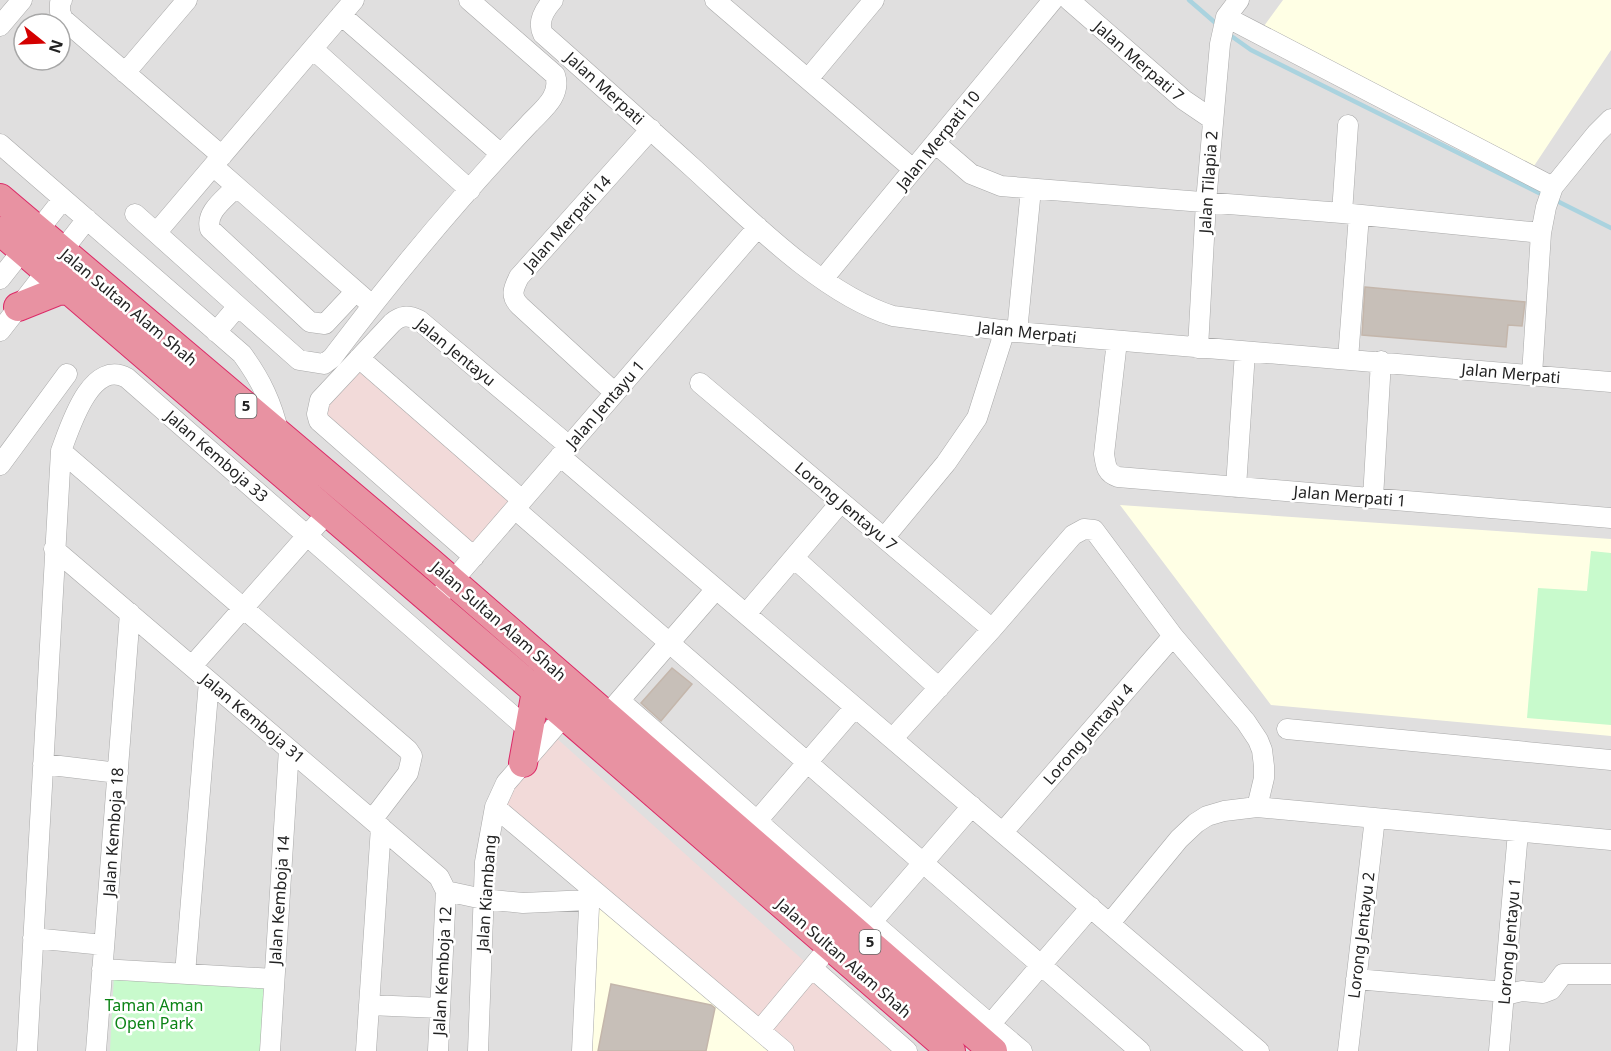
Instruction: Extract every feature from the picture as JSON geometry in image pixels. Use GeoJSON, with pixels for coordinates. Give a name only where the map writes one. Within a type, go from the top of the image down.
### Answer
{"type":"FeatureCollection","features":[{"type":"Feature","properties":{"kind":"highway","name":"Jalan Sultan Alam Shah"},"geometry":{"type":"LineString","coordinates":[[0,198],[30,240],[54,261],[279,434],[582,694],[614,708],[743,837],[830,946],[951,1051]]}},
{"type":"Feature","properties":{"kind":"highway","name":"Jalan Sultan Alam Shah"},"geometry":{"type":"LineString","coordinates":[[0,231],[30,240]]}},
{"type":"Feature","properties":{"kind":"highway","name":"Jalan Sultan Alam Shah"},"geometry":{"type":"LineString","coordinates":[[54,261],[69,290],[564,715],[743,837],[987,1038]]}},
{"type":"Feature","properties":{"kind":"highway"},"geometry":{"type":"LineString","coordinates":[[18,307],[58,291],[69,290]]}},
{"type":"Feature","properties":{"kind":"highway"},"geometry":{"type":"LineString","coordinates":[[522,763],[536,691]]}},
{"type":"Feature","properties":{"kind":"street"},"geometry":{"type":"LineString","coordinates":[[0,26],[22,0]]}},
{"type":"Feature","properties":{"kind":"street"},"geometry":{"type":"LineString","coordinates":[[62,0],[60,12],[63,19],[125,73],[217,161],[237,187],[364,298]]}},
{"type":"Feature","properties":{"kind":"street"},"geometry":{"type":"LineString","coordinates":[[125,73],[187,0]]}},
{"type":"Feature","properties":{"kind":"street"},"geometry":{"type":"LineString","coordinates":[[237,187],[212,212],[208,220],[210,230],[310,322],[325,324],[364,298],[470,190],[553,99],[558,82],[555,75],[470,0]]}},
{"type":"Feature","properties":{"kind":"street","name":"Jalan Merpati"},"geometry":{"type":"LineString","coordinates":[[553,0],[542,18],[540,28],[543,34],[758,227],[823,279],[875,310],[893,316],[1011,331],[1611,382]]}},
{"type":"Feature","properties":{"kind":"street"},"geometry":{"type":"LineString","coordinates":[[715,0],[914,169]]}},
{"type":"Feature","properties":{"kind":"street","name":"Jalan Merpati 10"},"geometry":{"type":"LineString","coordinates":[[823,279],[1053,0]]}},
{"type":"Feature","properties":{"kind":"street","name":"Jalan Merpati 7"},"geometry":{"type":"LineString","coordinates":[[1069,0],[1193,107],[1212,118]]}},
{"type":"Feature","properties":{"kind":"street"},"geometry":{"type":"LineString","coordinates":[[808,79],[867,2]]}},
{"type":"Feature","properties":{"kind":"street"},"geometry":{"type":"LineString","coordinates":[[1229,7],[1553,188]]}},
{"type":"Feature","properties":{"kind":"street","name":"Jalan Tilapia 2"},"geometry":{"type":"LineString","coordinates":[[1198,348],[1212,118],[1220,44],[1229,7]]}},
{"type":"Feature","properties":{"kind":"street"},"geometry":{"type":"LineString","coordinates":[[157,232],[348,8],[501,154]]}},
{"type":"Feature","properties":{"kind":"street"},"geometry":{"type":"LineString","coordinates":[[313,49],[470,190]]}},
{"type":"Feature","properties":{"kind":"street"},"geometry":{"type":"LineString","coordinates":[[1532,375],[1541,233],[1546,207],[1553,188],[1604,139],[1611,119]]}},
{"type":"Feature","properties":{"kind":"street"},"geometry":{"type":"LineString","coordinates":[[1348,125],[1351,214],[1348,359]]}},
{"type":"Feature","properties":{"kind":"street","name":"Jalan Merpati 14"},"geometry":{"type":"LineString","coordinates":[[615,393],[520,306],[513,295],[513,288],[519,277],[651,129]]}},
{"type":"Feature","properties":{"kind":"street"},"geometry":{"type":"LineString","coordinates":[[935,143],[971,174],[1001,186],[1351,214],[1541,233]]}},
{"type":"Feature","properties":{"kind":"street"},"geometry":{"type":"LineString","coordinates":[[0,144],[242,354],[263,384],[273,407],[279,434]]}},
{"type":"Feature","properties":{"kind":"street"},"geometry":{"type":"LineString","coordinates":[[884,538],[946,463],[977,418],[1011,331],[1031,189]]}},
{"type":"Feature","properties":{"kind":"street"},"geometry":{"type":"LineString","coordinates":[[0,279],[63,199]]}},
{"type":"Feature","properties":{"kind":"street"},"geometry":{"type":"LineString","coordinates":[[135,214],[299,360],[324,364],[332,358],[364,298]]}},
{"type":"Feature","properties":{"kind":"street"},"geometry":{"type":"LineString","coordinates":[[0,331],[87,219]]}},
{"type":"Feature","properties":{"kind":"street","name":"Jalan Jentayu 1"},"geometry":{"type":"LineString","coordinates":[[434,603],[758,227]]}},
{"type":"Feature","properties":{"kind":"street"},"geometry":{"type":"LineString","coordinates":[[216,332],[238,306]]}},
{"type":"Feature","properties":{"kind":"street","name":"Jalan Jentayu"},"geometry":{"type":"LineString","coordinates":[[356,454],[319,421],[317,414],[320,400],[397,318],[406,316],[419,320],[565,451]]}},
{"type":"Feature","properties":{"kind":"street","name":"Jalan Merpati 1"},"geometry":{"type":"LineString","coordinates":[[1117,341],[1104,454],[1107,470],[1111,475],[1611,518]]}},
{"type":"Feature","properties":{"kind":"street"},"geometry":{"type":"LineString","coordinates":[[1236,487],[1245,352]]}},
{"type":"Feature","properties":{"kind":"street"},"geometry":{"type":"LineString","coordinates":[[359,358],[670,643],[1140,1051]]}},
{"type":"Feature","properties":{"kind":"street"},"geometry":{"type":"LineString","coordinates":[[1373,498],[1381,361]]}},
{"type":"Feature","properties":{"kind":"street","name":"Jalan Kemboja 33"},"geometry":{"type":"LineString","coordinates":[[61,451],[79,403],[97,382],[107,374],[114,373],[127,378],[529,730]]}},
{"type":"Feature","properties":{"kind":"street"},"geometry":{"type":"LineString","coordinates":[[0,465],[67,374]]}},
{"type":"Feature","properties":{"kind":"street","name":"Lorong Jentayu 7"},"geometry":{"type":"LineString","coordinates":[[700,383],[992,629]]}},
{"type":"Feature","properties":{"kind":"street"},"geometry":{"type":"LineString","coordinates":[[27,1051],[61,451]]}},
{"type":"Feature","properties":{"kind":"street"},"geometry":{"type":"LineString","coordinates":[[61,451],[408,750],[412,756],[408,773],[376,823],[366,1051]]}},
{"type":"Feature","properties":{"kind":"street"},"geometry":{"type":"LineString","coordinates":[[565,451],[716,589],[1110,923],[1250,1048]]}},
{"type":"Feature","properties":{"kind":"street"},"geometry":{"type":"LineString","coordinates":[[333,479],[356,454],[474,557]]}},
{"type":"Feature","properties":{"kind":"street"},"geometry":{"type":"LineString","coordinates":[[746,614],[842,502]]}},
{"type":"Feature","properties":{"kind":"street"},"geometry":{"type":"LineString","coordinates":[[192,666],[328,512]]}},
{"type":"Feature","properties":{"kind":"street"},"geometry":{"type":"LineString","coordinates":[[893,738],[1073,535],[1084,529],[1094,530],[1173,636],[1246,722],[1258,740],[1264,766],[1264,778],[1257,807]]}},
{"type":"Feature","properties":{"kind":"street","name":"Jalan Kemboja 31"},"geometry":{"type":"LineString","coordinates":[[54,549],[439,877],[446,891]]}},
{"type":"Feature","properties":{"kind":"street"},"geometry":{"type":"LineString","coordinates":[[794,558],[939,688]]}},
{"type":"Feature","properties":{"kind":"street"},"geometry":{"type":"LineString","coordinates":[[614,708],[716,589]]}},
{"type":"Feature","properties":{"kind":"street","name":"Jalan Kemboja 18"},"geometry":{"type":"LineString","coordinates":[[96,1051],[130,613]]}},
{"type":"Feature","properties":{"kind":"street","name":"Lorong Jentayu 4"},"geometry":{"type":"LineString","coordinates":[[1002,832],[1173,636]]}},
{"type":"Feature","properties":{"kind":"street"},"geometry":{"type":"LineString","coordinates":[[186,974],[209,681]]}},
{"type":"Feature","properties":{"kind":"street","name":"Jalan Kiambang"},"geometry":{"type":"LineString","coordinates":[[478,1051],[485,862],[495,807],[506,783],[582,694]]}},
{"type":"Feature","properties":{"kind":"street"},"geometry":{"type":"LineString","coordinates":[[855,707],[743,837],[872,923],[987,1038],[1022,1051]]}},
{"type":"Feature","properties":{"kind":"street"},"geometry":{"type":"LineString","coordinates":[[1287,729],[1611,760]]}},
{"type":"Feature","properties":{"kind":"street","name":"Jalan Kemboja 14"},"geometry":{"type":"LineString","coordinates":[[270,1051],[289,749]]}},
{"type":"Feature","properties":{"kind":"street"},"geometry":{"type":"LineString","coordinates":[[43,764],[118,773]]}},
{"type":"Feature","properties":{"kind":"street"},"geometry":{"type":"LineString","coordinates":[[872,923],[972,806]]}},
{"type":"Feature","properties":{"kind":"street"},"geometry":{"type":"LineString","coordinates":[[495,807],[589,893],[784,1051]]}},
{"type":"Feature","properties":{"kind":"street"},"geometry":{"type":"LineString","coordinates":[[1110,923],[1179,839],[1207,816],[1224,811],[1257,807],[1611,840]]}},
{"type":"Feature","properties":{"kind":"street","name":"Lorong Jentayu 2"},"geometry":{"type":"LineString","coordinates":[[1348,1051],[1375,818]]}},
{"type":"Feature","properties":{"kind":"street","name":"Lorong Jentayu 1"},"geometry":{"type":"LineString","coordinates":[[1499,1051],[1518,831]]}},
{"type":"Feature","properties":{"kind":"street"},"geometry":{"type":"LineString","coordinates":[[446,891],[483,899],[523,903],[589,893]]}},
{"type":"Feature","properties":{"kind":"street","name":"Jalan Kemboja 12"},"geometry":{"type":"LineString","coordinates":[[438,1051],[446,891]]}},
{"type":"Feature","properties":{"kind":"street"},"geometry":{"type":"LineString","coordinates":[[582,1051],[589,893]]}},
{"type":"Feature","properties":{"kind":"street"},"geometry":{"type":"LineString","coordinates":[[987,1038],[1041,965],[1091,907]]}},
{"type":"Feature","properties":{"kind":"street"},"geometry":{"type":"LineString","coordinates":[[33,938],[104,945]]}},
{"type":"Feature","properties":{"kind":"street"},"geometry":{"type":"LineString","coordinates":[[760,1030],[830,946]]}},
{"type":"Feature","properties":{"kind":"street"},"geometry":{"type":"LineString","coordinates":[[812,968],[907,1051]]}},
{"type":"Feature","properties":{"kind":"street"},"geometry":{"type":"LineString","coordinates":[[102,969],[274,979]]}},
{"type":"Feature","properties":{"kind":"street"},"geometry":{"type":"LineString","coordinates":[[1356,979],[1505,994],[1522,991],[1543,993],[1551,990],[1563,974],[1611,974]]}},
{"type":"Feature","properties":{"kind":"street"},"geometry":{"type":"LineString","coordinates":[[369,1005],[440,1008]]}},
{"type":"Feature","properties":{"kind":"shaded area"},"geometry":{"type":"Polygon","coordinates":[[[0,0],[1611,0],[1611,1051],[0,1051],[0,0]]]}},
{"type":"Feature","properties":{"kind":"shaded area"},"geometry":{"type":"Polygon","coordinates":[[[1283,0],[1611,0],[1611,50],[1532,169],[1264,26],[1283,0]]]}},
{"type":"Feature","properties":{"kind":"shaded area"},"geometry":{"type":"Polygon","coordinates":[[[359,365],[517,499],[473,550],[322,420],[323,406],[359,365]]]}},
{"type":"Feature","properties":{"kind":"shaded area"},"geometry":{"type":"Polygon","coordinates":[[[1120,505],[1611,539],[1611,736],[1271,705],[1120,505]]]}},
{"type":"Feature","properties":{"kind":"shaded area"},"geometry":{"type":"Polygon","coordinates":[[[553,735],[904,1051],[786,1051],[502,807],[511,785],[553,735]]]}},
{"type":"Feature","properties":{"kind":"shaded area"},"geometry":{"type":"Polygon","coordinates":[[[592,888],[775,1051],[586,1051],[592,888]]]}},
{"type":"Feature","properties":{"kind":"green space"},"geometry":{"type":"Polygon","coordinates":[[[1591,551],[1611,553],[1611,725],[1527,718],[1538,588],[1587,591],[1591,551]]]}},
{"type":"Feature","properties":{"kind":"green space","name":"Taman Aman Open Park"},"geometry":{"type":"Polygon","coordinates":[[[114,975],[265,983],[261,1051],[110,1051],[114,975]]]}},
{"type":"Feature","properties":{"kind":"building"},"geometry":{"type":"Polygon","coordinates":[[[1365,287],[1525,302],[1522,326],[1508,325],[1506,347],[1362,335],[1365,287]]]}},
{"type":"Feature","properties":{"kind":"building"},"geometry":{"type":"Polygon","coordinates":[[[672,668],[692,684],[661,721],[641,703],[672,668]]]}},
{"type":"Feature","properties":{"kind":"building"},"geometry":{"type":"Polygon","coordinates":[[[611,984],[711,1005],[715,1008],[706,1051],[598,1051],[611,984]]]}},
{"type":"Feature","properties":{"kind":"waterway"},"geometry":{"type":"LineString","coordinates":[[1189,0],[1219,26]]}},
{"type":"Feature","properties":{"kind":"waterway"},"geometry":{"type":"LineString","coordinates":[[1227,33],[1251,50],[1545,196]]}},
{"type":"Feature","properties":{"kind":"waterway"},"geometry":{"type":"LineString","coordinates":[[1553,199],[1611,228]]}}]}
